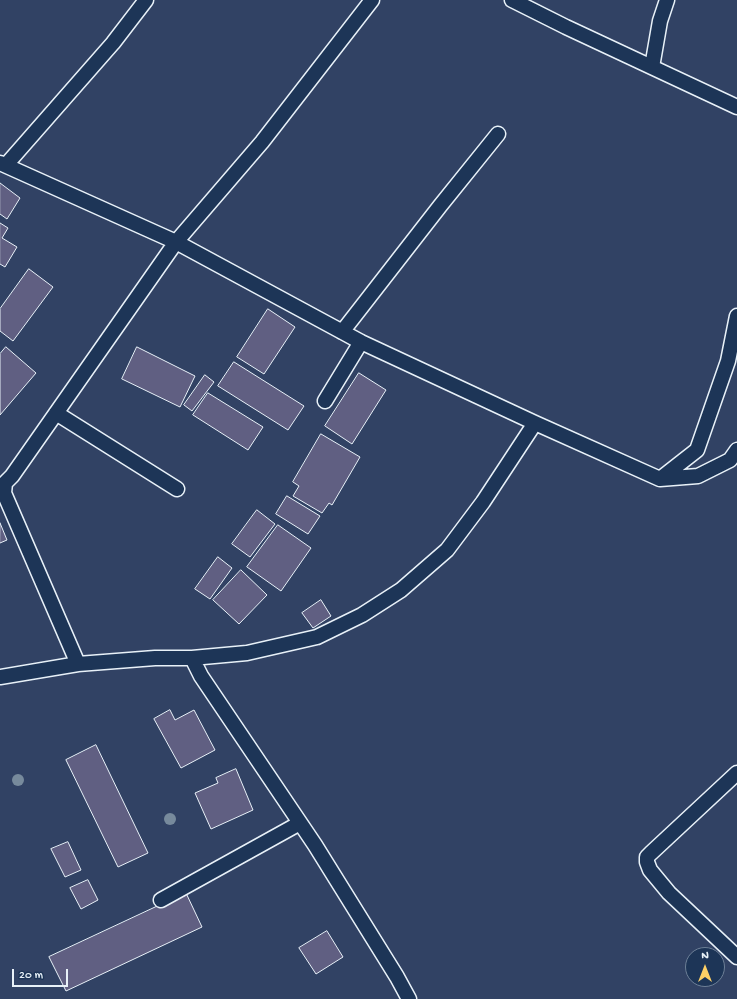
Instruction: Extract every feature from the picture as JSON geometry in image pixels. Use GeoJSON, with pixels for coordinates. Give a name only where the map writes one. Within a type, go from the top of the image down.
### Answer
{"type":"FeatureCollection","features":[{"type":"Feature","properties":{"kind":"street"},"geometry":{"type":"LineString","coordinates":[[146,0],[113,43],[3,164],[176,242],[361,342],[660,479],[698,476],[730,460],[737,450]]}},
{"type":"Feature","properties":{"kind":"street"},"geometry":{"type":"LineString","coordinates":[[78,664],[4,493],[5,483],[12,476],[176,242],[262,142],[372,0]]}},
{"type":"Feature","properties":{"kind":"street"},"geometry":{"type":"LineString","coordinates":[[512,0],[737,107]]}},
{"type":"Feature","properties":{"kind":"street"},"geometry":{"type":"LineString","coordinates":[[652,67],[660,21],[667,0]]}},
{"type":"Feature","properties":{"kind":"street"},"geometry":{"type":"LineString","coordinates":[[342,332],[498,134]]}},
{"type":"Feature","properties":{"kind":"street"},"geometry":{"type":"LineString","coordinates":[[660,479],[697,450],[728,361],[737,316]]}},
{"type":"Feature","properties":{"kind":"street"},"geometry":{"type":"LineString","coordinates":[[325,401],[361,342]]}},
{"type":"Feature","properties":{"kind":"street"},"geometry":{"type":"LineString","coordinates":[[56,413],[177,489]]}},
{"type":"Feature","properties":{"kind":"street"},"geometry":{"type":"LineString","coordinates":[[0,677],[78,664],[155,658],[192,658],[247,653],[318,637],[362,614],[401,590],[447,550],[483,502],[535,423]]}},
{"type":"Feature","properties":{"kind":"street"},"geometry":{"type":"LineString","coordinates":[[192,658],[201,676],[300,823],[410,999]]}},
{"type":"Feature","properties":{"kind":"street"},"geometry":{"type":"LineString","coordinates":[[737,773],[651,853],[647,862],[650,870],[669,893],[737,957]]}},
{"type":"Feature","properties":{"kind":"street"},"geometry":{"type":"LineString","coordinates":[[161,900],[300,823]]}},
{"type":"Feature","properties":{"kind":"building"},"geometry":{"type":"Polygon","coordinates":[[[0,183],[20,198],[7,219],[0,214],[0,183]]]}},
{"type":"Feature","properties":{"kind":"building"},"geometry":{"type":"Polygon","coordinates":[[[0,223],[8,228],[2,238],[17,247],[5,267],[0,264],[0,223]]]}},
{"type":"Feature","properties":{"kind":"building"},"geometry":{"type":"Polygon","coordinates":[[[29,269],[53,287],[13,341],[0,331],[0,309],[29,269]]]}},
{"type":"Feature","properties":{"kind":"building"},"geometry":{"type":"Polygon","coordinates":[[[268,309],[295,327],[264,374],[237,357],[268,309]]]}},
{"type":"Feature","properties":{"kind":"building"},"geometry":{"type":"Polygon","coordinates":[[[6,347],[36,373],[0,415],[0,354],[6,347]]]}},
{"type":"Feature","properties":{"kind":"building"},"geometry":{"type":"Polygon","coordinates":[[[137,347],[195,376],[180,407],[122,379],[137,347]]]}},
{"type":"Feature","properties":{"kind":"building"},"geometry":{"type":"Polygon","coordinates":[[[234,362],[304,406],[288,430],[218,386],[234,362]]]}},
{"type":"Feature","properties":{"kind":"building"},"geometry":{"type":"Polygon","coordinates":[[[359,373],[386,390],[352,444],[325,426],[359,373]]]}},
{"type":"Feature","properties":{"kind":"building"},"geometry":{"type":"Polygon","coordinates":[[[205,375],[214,382],[192,411],[184,405],[205,375]]]}},
{"type":"Feature","properties":{"kind":"building"},"geometry":{"type":"Polygon","coordinates":[[[208,393],[263,427],[248,450],[193,415],[208,393]]]}},
{"type":"Feature","properties":{"kind":"building"},"geometry":{"type":"Polygon","coordinates":[[[321,434],[360,457],[332,505],[329,503],[322,513],[293,496],[299,486],[293,482],[321,434]]]}},
{"type":"Feature","properties":{"kind":"building"},"geometry":{"type":"Polygon","coordinates":[[[287,496],[320,516],[308,534],[276,514],[287,496]]]}},
{"type":"Feature","properties":{"kind":"building"},"geometry":{"type":"Polygon","coordinates":[[[257,510],[275,524],[250,557],[232,544],[257,510]]]}},
{"type":"Feature","properties":{"kind":"building"},"geometry":{"type":"Polygon","coordinates":[[[0,523],[7,540],[0,543],[0,523]]]}},
{"type":"Feature","properties":{"kind":"building"},"geometry":{"type":"Polygon","coordinates":[[[278,525],[311,548],[281,591],[247,567],[278,525]]]}},
{"type":"Feature","properties":{"kind":"building"},"geometry":{"type":"Polygon","coordinates":[[[218,557],[232,568],[210,599],[195,589],[218,557]]]}},
{"type":"Feature","properties":{"kind":"building"},"geometry":{"type":"Polygon","coordinates":[[[241,570],[267,595],[239,624],[213,600],[241,570]]]}},
{"type":"Feature","properties":{"kind":"building"},"geometry":{"type":"Polygon","coordinates":[[[321,600],[331,616],[313,628],[302,613],[321,600]]]}},
{"type":"Feature","properties":{"kind":"building"},"geometry":{"type":"Polygon","coordinates":[[[170,710],[175,720],[194,710],[215,750],[181,768],[154,719],[170,710]]]}},
{"type":"Feature","properties":{"kind":"building"},"geometry":{"type":"Polygon","coordinates":[[[96,745],[148,853],[118,867],[66,760],[96,745]]]}},
{"type":"Feature","properties":{"kind":"building"},"geometry":{"type":"Polygon","coordinates":[[[236,769],[253,810],[211,829],[195,793],[218,783],[216,778],[236,769]]]}},
{"type":"Feature","properties":{"kind":"building"},"geometry":{"type":"Polygon","coordinates":[[[68,842],[81,870],[65,877],[51,849],[68,842]]]}},
{"type":"Feature","properties":{"kind":"building"},"geometry":{"type":"Polygon","coordinates":[[[88,880],[98,900],[81,909],[70,888],[88,880]]]}},
{"type":"Feature","properties":{"kind":"building"},"geometry":{"type":"Polygon","coordinates":[[[186,893],[202,927],[66,991],[49,957],[186,893]]]}},
{"type":"Feature","properties":{"kind":"building"},"geometry":{"type":"Polygon","coordinates":[[[327,931],[343,957],[316,974],[299,948],[327,931]]]}}]}
